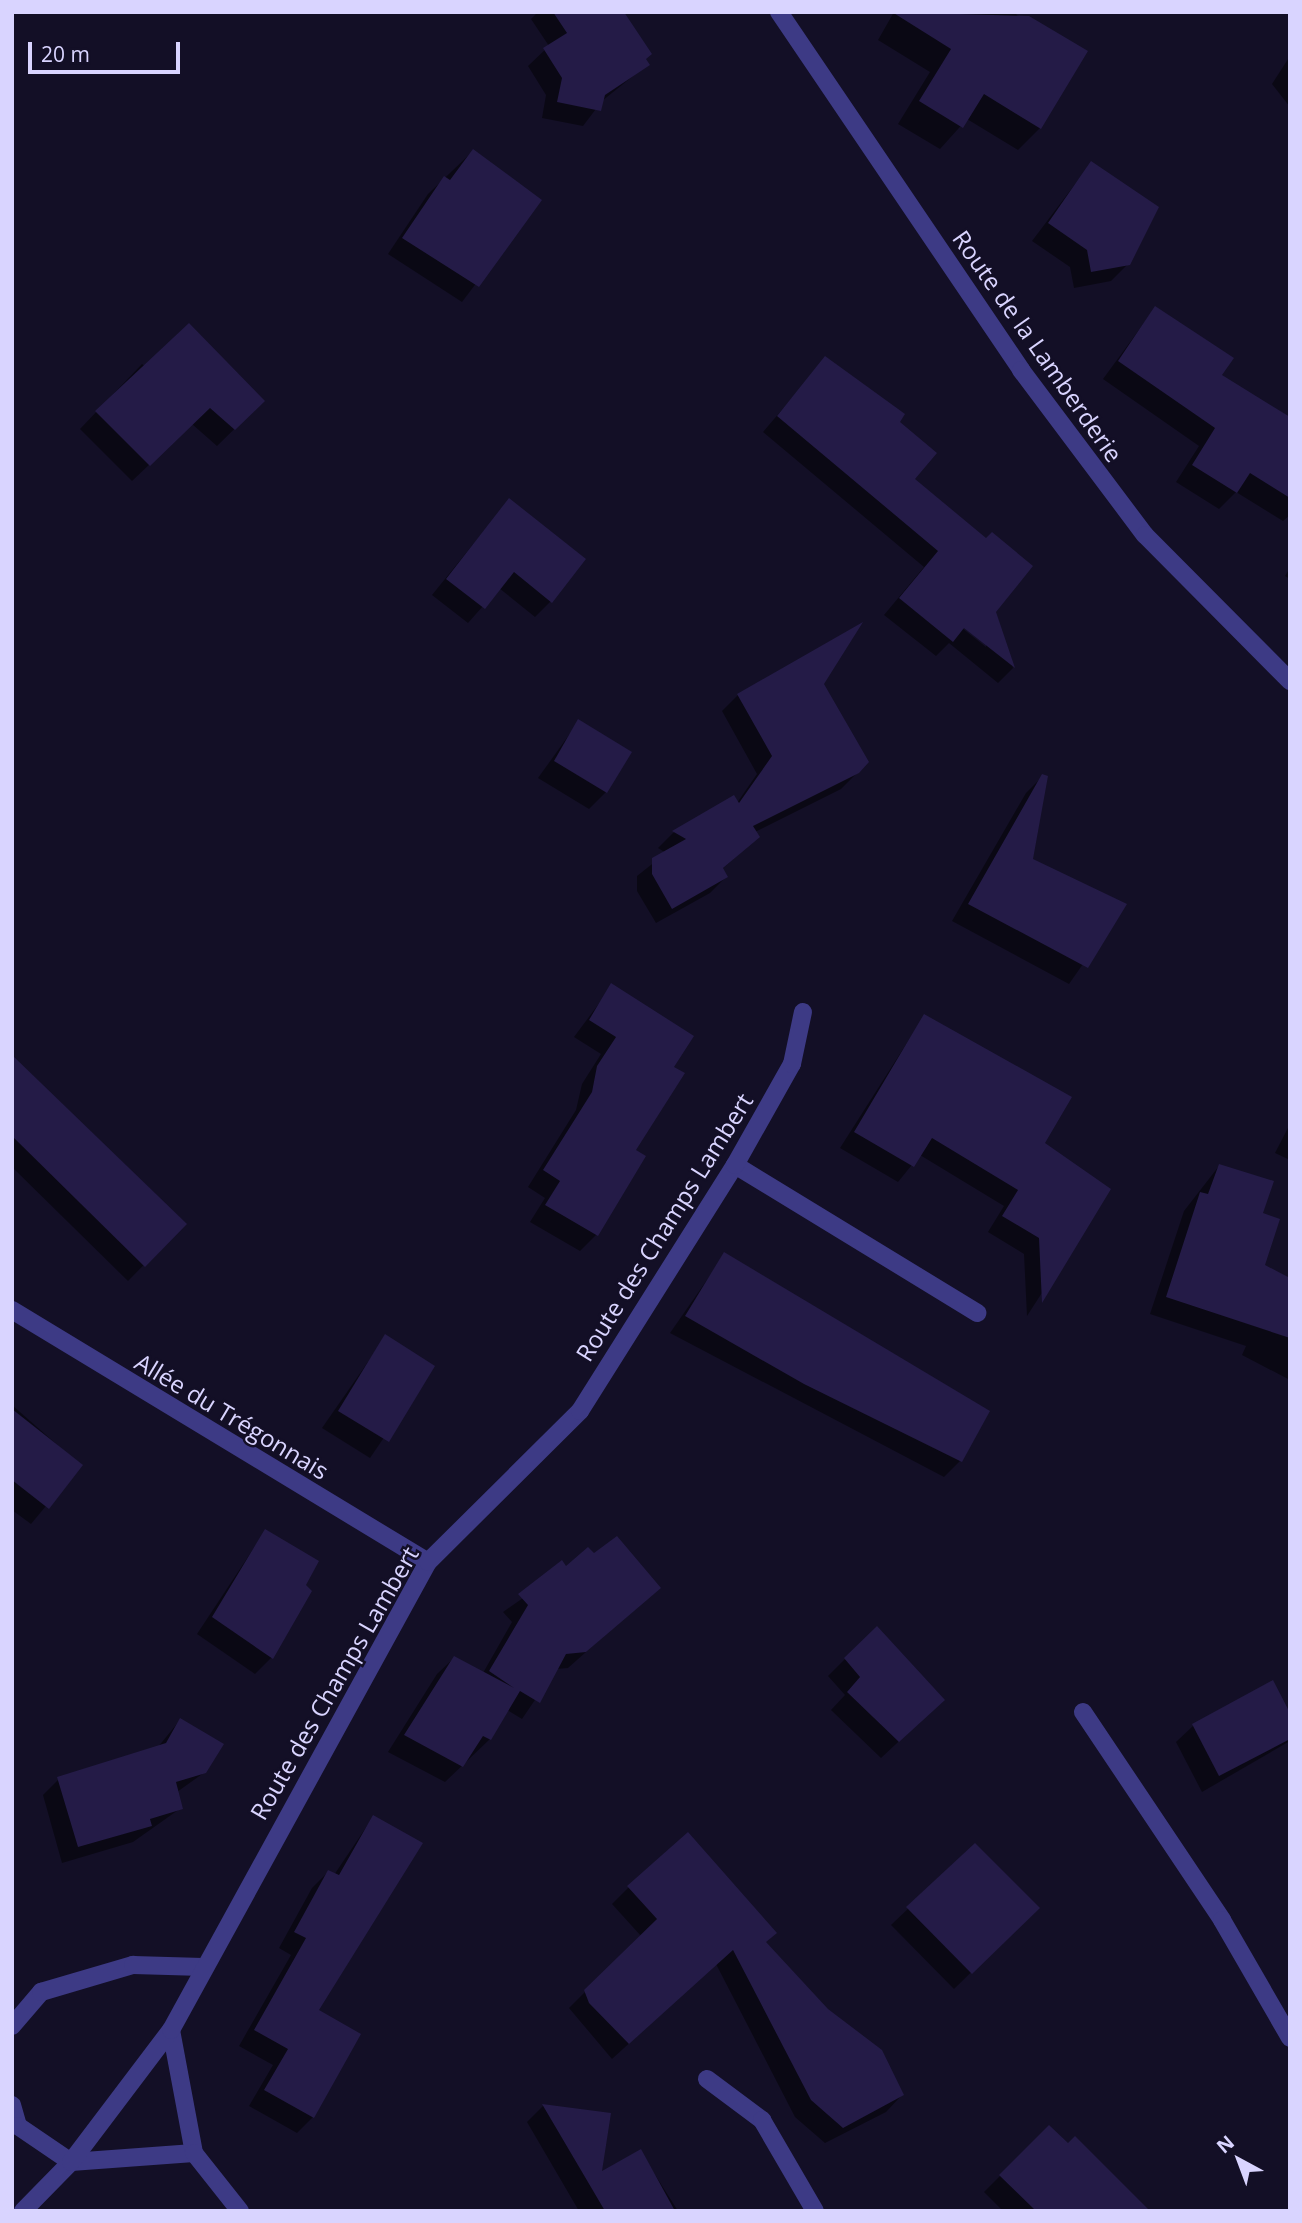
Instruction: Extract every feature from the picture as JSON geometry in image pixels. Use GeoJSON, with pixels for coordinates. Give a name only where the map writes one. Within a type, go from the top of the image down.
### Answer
{"type":"FeatureCollection","features":[{"type":"Feature","properties":{"kind":"street","name":"Route de la Lamberderie"},"geometry":{"type":"LineString","coordinates":[[779,12],[1021,370],[1144,535],[1290,681]]}},
{"type":"Feature","properties":{"kind":"street","name":"Route des Champs Lambert"},"geometry":{"type":"LineString","coordinates":[[23,2211],[71,2162],[171,2030],[203,1967],[428,1562],[580,1411],[735,1165],[792,1064],[803,1012]]}},
{"type":"Feature","properties":{"kind":"street"},"geometry":{"type":"LineString","coordinates":[[735,1165],[977,1313]]}},
{"type":"Feature","properties":{"kind":"street","name":"Allée du Trégonnais"},"geometry":{"type":"LineString","coordinates":[[12,1310],[428,1562]]}},
{"type":"Feature","properties":{"kind":"street"},"geometry":{"type":"LineString","coordinates":[[1083,1712],[1222,1920],[1290,2038]]}},
{"type":"Feature","properties":{"kind":"street"},"geometry":{"type":"LineString","coordinates":[[12,2026],[41,1992],[133,1965],[203,1967]]}},
{"type":"Feature","properties":{"kind":"street"},"geometry":{"type":"LineString","coordinates":[[171,2030],[194,2153],[240,2211]]}},
{"type":"Feature","properties":{"kind":"street"},"geometry":{"type":"LineString","coordinates":[[708,2079],[762,2120],[816,2211]]}},
{"type":"Feature","properties":{"kind":"street"},"geometry":{"type":"LineString","coordinates":[[12,2105],[18,2126],[71,2162],[194,2153]]}},
{"type":"Feature","properties":{"kind":"building"},"geometry":{"type":"Polygon","coordinates":[[[553,12],[624,12],[652,54],[646,59],[650,65],[605,95],[601,111],[557,102],[562,78],[543,48],[567,33],[553,12]]]}},
{"type":"Feature","properties":{"kind":"building"},"geometry":{"type":"Polygon","coordinates":[[[892,12],[1029,16],[1088,51],[1041,129],[984,94],[963,128],[919,101],[951,49],[892,12]]]}},
{"type":"Feature","properties":{"kind":"building"},"geometry":{"type":"Polygon","coordinates":[[[473,149],[542,200],[479,287],[402,238],[444,176],[450,180],[473,149]]]}},
{"type":"Feature","properties":{"kind":"building"},"geometry":{"type":"Polygon","coordinates":[[[1091,161],[1159,207],[1130,265],[1091,272],[1087,250],[1048,223],[1091,161]]]}},
{"type":"Feature","properties":{"kind":"building"},"geometry":{"type":"Polygon","coordinates":[[[1155,306],[1234,358],[1222,375],[1290,417],[1290,498],[1250,473],[1237,493],[1192,465],[1215,428],[1118,361],[1155,306]]]}},
{"type":"Feature","properties":{"kind":"building"},"geometry":{"type":"Polygon","coordinates":[[[189,323],[265,401],[235,430],[210,408],[150,466],[95,411],[189,323]]]}},
{"type":"Feature","properties":{"kind":"building"},"geometry":{"type":"Polygon","coordinates":[[[825,356],[905,414],[900,422],[937,453],[915,479],[986,538],[992,532],[1033,566],[996,612],[1015,668],[964,628],[953,642],[899,598],[938,551],[777,416],[825,356]]]}},
{"type":"Feature","properties":{"kind":"building"},"geometry":{"type":"Polygon","coordinates":[[[509,498],[586,559],[552,603],[514,572],[485,609],[446,579],[509,498]]]}},
{"type":"Feature","properties":{"kind":"building"},"geometry":{"type":"Polygon","coordinates":[[[863,622],[824,684],[869,762],[859,773],[753,826],[760,837],[723,868],[728,877],[672,909],[652,874],[652,858],[686,839],[672,831],[734,795],[739,803],[772,756],[737,694],[863,622]]]}},
{"type":"Feature","properties":{"kind":"building"},"geometry":{"type":"Polygon","coordinates":[[[578,719],[632,752],[607,793],[554,761],[578,719]]]}},
{"type":"Feature","properties":{"kind":"building"},"geometry":{"type":"Polygon","coordinates":[[[1042,774],[1048,776],[1033,859],[1127,904],[1088,968],[968,904],[1042,774]]]}},
{"type":"Feature","properties":{"kind":"building"},"geometry":{"type":"Polygon","coordinates":[[[611,983],[694,1036],[674,1067],[685,1073],[636,1150],[646,1156],[598,1236],[545,1205],[560,1181],[543,1170],[592,1092],[597,1066],[616,1037],[589,1020],[611,983]]]}},
{"type":"Feature","properties":{"kind":"building"},"geometry":{"type":"Polygon","coordinates":[[[924,1014],[1072,1097],[1045,1143],[1111,1189],[1042,1303],[1039,1238],[1002,1216],[1018,1190],[932,1138],[914,1167],[854,1132],[924,1014]]]}},
{"type":"Feature","properties":{"kind":"building"},"geometry":{"type":"Polygon","coordinates":[[[12,1055],[187,1224],[145,1267],[12,1136],[12,1055]]]}},
{"type":"Feature","properties":{"kind":"building"},"geometry":{"type":"Polygon","coordinates":[[[1219,1164],[1274,1181],[1263,1213],[1280,1219],[1265,1265],[1290,1278],[1290,1338],[1166,1297],[1200,1192],[1208,1194],[1219,1164]]]}},
{"type":"Feature","properties":{"kind":"building"},"geometry":{"type":"Polygon","coordinates":[[[724,1252],[990,1411],[962,1462],[804,1384],[685,1316],[724,1252]]]}},
{"type":"Feature","properties":{"kind":"building"},"geometry":{"type":"Polygon","coordinates":[[[385,1334],[435,1366],[389,1442],[338,1411],[385,1334]]]}},
{"type":"Feature","properties":{"kind":"building"},"geometry":{"type":"Polygon","coordinates":[[[12,1409],[83,1465],[49,1509],[12,1480],[12,1409]]]}},
{"type":"Feature","properties":{"kind":"building"},"geometry":{"type":"Polygon","coordinates":[[[265,1529],[319,1561],[306,1585],[312,1591],[273,1659],[212,1617],[265,1529]]]}},
{"type":"Feature","properties":{"kind":"building"},"geometry":{"type":"Polygon","coordinates":[[[617,1536],[661,1588],[586,1652],[566,1654],[540,1703],[520,1691],[491,1740],[483,1736],[463,1767],[404,1735],[454,1656],[514,1688],[489,1671],[528,1605],[518,1594],[562,1560],[566,1566],[588,1547],[594,1553],[617,1536]]]}},
{"type":"Feature","properties":{"kind":"building"},"geometry":{"type":"Polygon","coordinates":[[[877,1626],[945,1700],[899,1742],[847,1692],[860,1677],[844,1658],[877,1626]]]}},
{"type":"Feature","properties":{"kind":"building"},"geometry":{"type":"Polygon","coordinates":[[[1273,1680],[1290,1713],[1290,1739],[1219,1776],[1192,1724],[1273,1680]]]}},
{"type":"Feature","properties":{"kind":"building"},"geometry":{"type":"Polygon","coordinates":[[[180,1718],[224,1744],[206,1773],[176,1782],[183,1809],[150,1819],[152,1826],[78,1847],[57,1777],[166,1743],[180,1718]]]}},
{"type":"Feature","properties":{"kind":"building"},"geometry":{"type":"Polygon","coordinates":[[[373,1815],[423,1843],[319,2010],[361,2034],[314,2118],[264,2090],[288,2049],[254,2030],[306,1938],[294,1932],[328,1870],[339,1875],[373,1815]]]}},
{"type":"Feature","properties":{"kind":"building"},"geometry":{"type":"Polygon","coordinates":[[[688,1832],[777,1933],[766,1942],[828,2009],[882,2050],[904,2095],[843,2128],[811,2100],[733,1950],[629,2044],[589,2003],[584,1990],[657,1919],[627,1886],[688,1832]]]}},
{"type":"Feature","properties":{"kind":"building"},"geometry":{"type":"Polygon","coordinates":[[[975,1843],[1040,1908],[972,1974],[906,1907],[975,1843]]]}},
{"type":"Feature","properties":{"kind":"building"},"geometry":{"type":"Polygon","coordinates":[[[542,2104],[611,2113],[602,2171],[641,2149],[675,2211],[605,2211],[542,2104]]]}},
{"type":"Feature","properties":{"kind":"building"},"geometry":{"type":"Polygon","coordinates":[[[1049,2125],[1068,2143],[1075,2136],[1150,2211],[1036,2211],[999,2175],[1049,2125]]]}}]}
